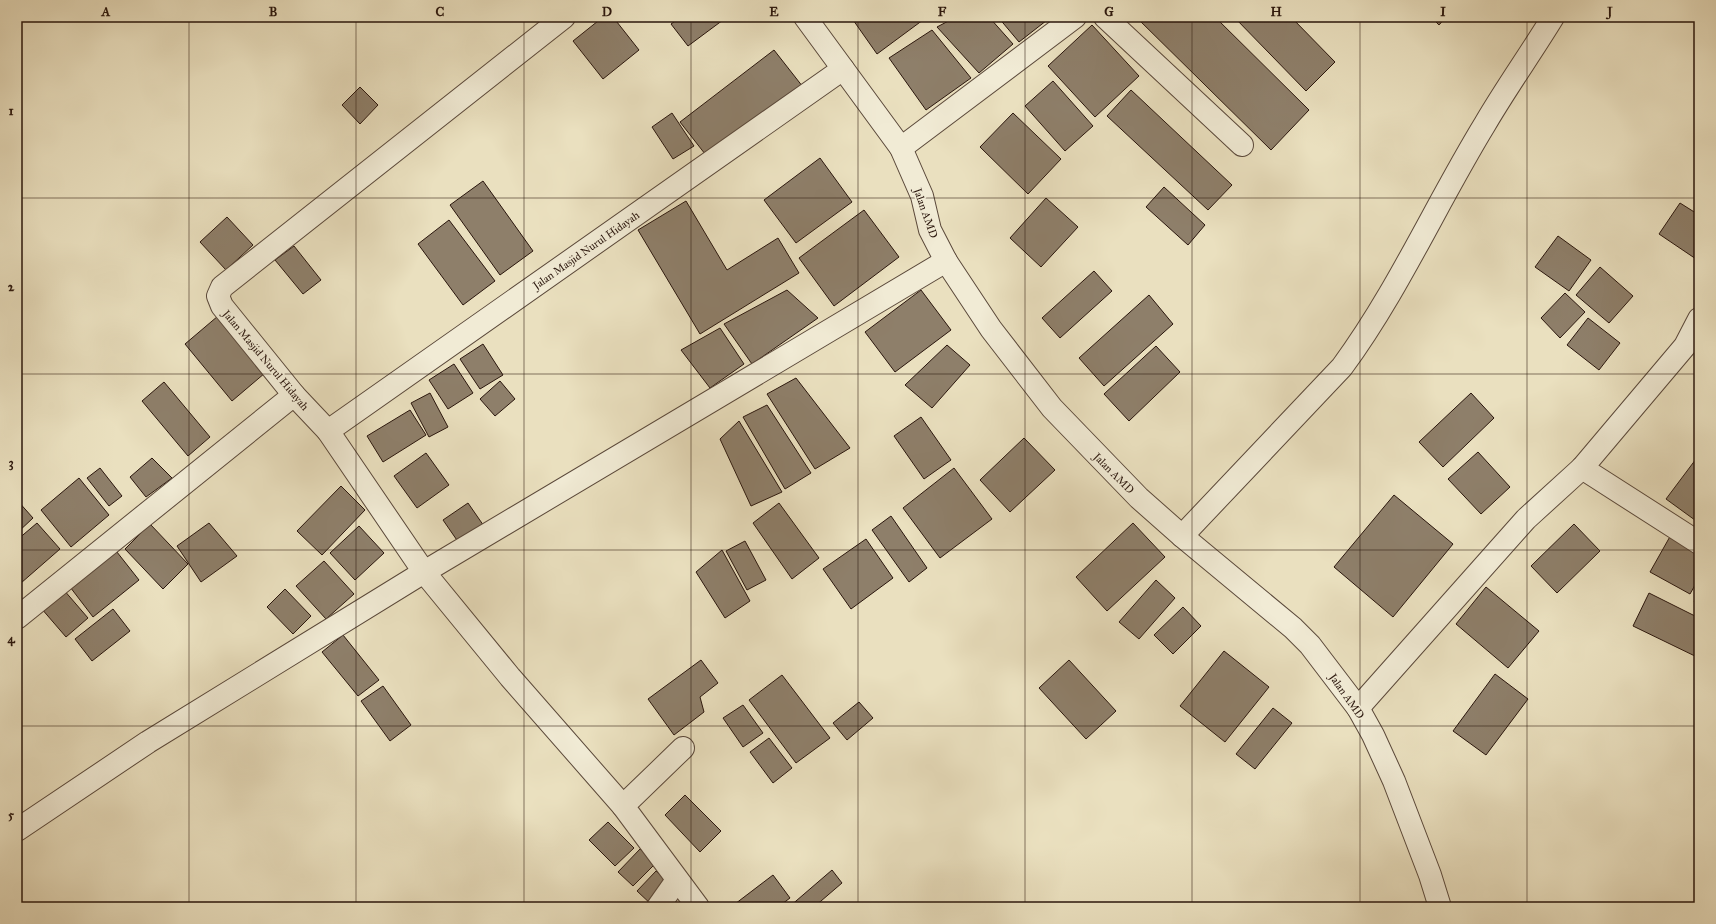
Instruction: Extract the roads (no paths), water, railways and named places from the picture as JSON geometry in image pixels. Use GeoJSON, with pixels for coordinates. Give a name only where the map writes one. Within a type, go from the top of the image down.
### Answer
{"type":"FeatureCollection","features":[{"type":"Feature","properties":{"kind":"street","name":"Jalan Masjid Nurul Hidayah"},"geometry":{"type":"LineString","coordinates":[[564,17],[222,287],[218,296],[222,306],[294,395],[328,431],[424,572],[510,677],[623,806],[698,907]]}},
{"type":"Feature","properties":{"kind":"street","name":"Jalan AMD"},"geometry":{"type":"LineString","coordinates":[[805,17],[901,148],[922,196],[930,230],[946,261],[991,329],[1052,408],[1139,498],[1297,633],[1310,646],[1358,708],[1373,735],[1399,794],[1430,875],[1440,907]]}},
{"type":"Feature","properties":{"kind":"street"},"geometry":{"type":"LineString","coordinates":[[901,148],[1075,17]]}},
{"type":"Feature","properties":{"kind":"street"},"geometry":{"type":"LineString","coordinates":[[1105,17],[1242,145]]}},
{"type":"Feature","properties":{"kind":"street"},"geometry":{"type":"LineString","coordinates":[[1182,536],[1342,367],[1358,346],[1379,313],[1484,124],[1554,17]]}},
{"type":"Feature","properties":{"kind":"street","name":"Jalan Masjid Nurul Hidayah"},"geometry":{"type":"LineString","coordinates":[[328,431],[843,69]]}},
{"type":"Feature","properties":{"kind":"street"},"geometry":{"type":"LineString","coordinates":[[17,830],[148,742],[424,572],[946,261]]}},
{"type":"Feature","properties":{"kind":"street"},"geometry":{"type":"LineString","coordinates":[[1358,708],[1526,519],[1582,468],[1692,350],[1699,319]]}},
{"type":"Feature","properties":{"kind":"street"},"geometry":{"type":"LineString","coordinates":[[17,618],[294,395]]}},
{"type":"Feature","properties":{"kind":"street"},"geometry":{"type":"LineString","coordinates":[[1582,468],[1699,543]]}},
{"type":"Feature","properties":{"kind":"street"},"geometry":{"type":"LineString","coordinates":[[623,806],[683,748]]}},
{"type":"Feature","properties":{"kind":"street"},"geometry":{"type":"LineString","coordinates":[[658,907],[677,880]]}}]}
